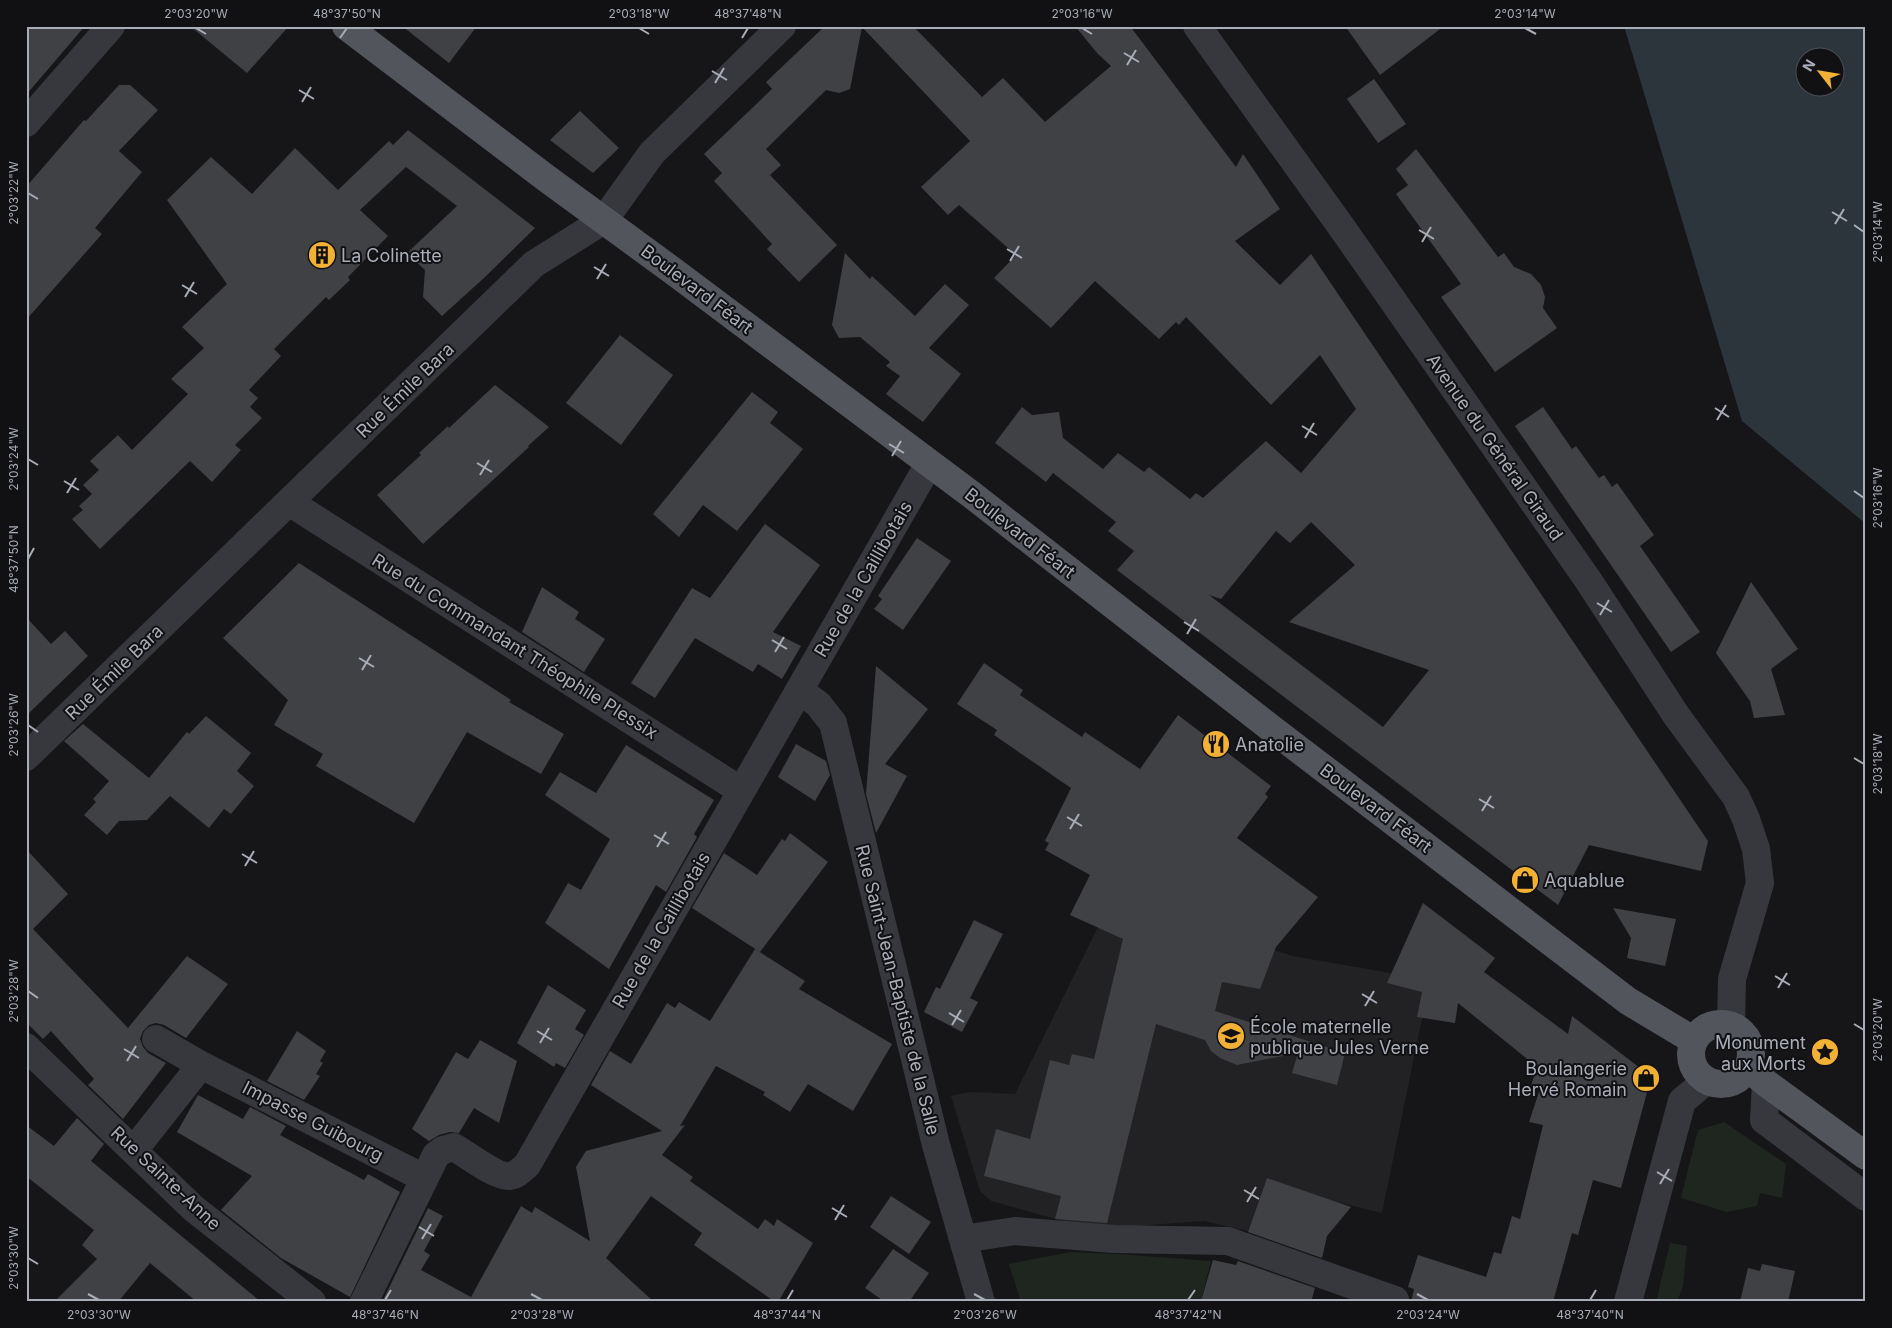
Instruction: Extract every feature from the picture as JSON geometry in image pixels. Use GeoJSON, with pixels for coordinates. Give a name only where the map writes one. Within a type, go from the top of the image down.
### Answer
{"type":"FeatureCollection","features":[{"type":"Feature","properties":{"kind":"main road","name":"Boulevard Féart"},"geometry":{"type":"LineString","coordinates":[[346,26],[929,464],[1628,1001],[1693,1040]]}},
{"type":"Feature","properties":{"kind":"main road"},"geometry":{"type":"LineString","coordinates":[[1757,1075],[1725,1084],[1715,1084],[1706,1081],[1698,1075],[1690,1058],[1693,1040],[1698,1033],[1714,1024],[1731,1025],[1740,1030],[1749,1042],[1751,1058],[1757,1075],[1866,1156]]}},
{"type":"Feature","properties":{"kind":"street"},"geometry":{"type":"LineString","coordinates":[[26,123],[111,26]]}},
{"type":"Feature","properties":{"kind":"street","name":"Rue Émile Bara"},"geometry":{"type":"LineString","coordinates":[[26,757],[534,264],[604,220],[652,152],[782,26]]}},
{"type":"Feature","properties":{"kind":"street","name":"Avenue du Général Giraud"},"geometry":{"type":"LineString","coordinates":[[1197,26],[1588,580],[1676,715],[1736,797],[1756,849],[1760,883],[1732,979],[1731,1025]]}},
{"type":"Feature","properties":{"kind":"street","name":"Rue de la Caillibotais"},"geometry":{"type":"LineString","coordinates":[[364,1302],[436,1154],[454,1147],[499,1174],[508,1176],[517,1174],[527,1165],[740,790],[929,464]]}},
{"type":"Feature","properties":{"kind":"street","name":"Rue du Commandant Théophile Plessix"},"geometry":{"type":"LineString","coordinates":[[289,502],[740,790]]}},
{"type":"Feature","properties":{"kind":"street","name":"Rue Saint-Jean-Baptiste de la Salle"},"geometry":{"type":"LineString","coordinates":[[799,690],[818,704],[833,723],[936,1145],[981,1302]]}},
{"type":"Feature","properties":{"kind":"street","name":"Impasse Guibourg"},"geometry":{"type":"LineString","coordinates":[[156,1039],[201,1065],[424,1178]]}},
{"type":"Feature","properties":{"kind":"street","name":"Rue Sainte-Anne"},"geometry":{"type":"LineString","coordinates":[[26,1047],[192,1208],[312,1302]]}},
{"type":"Feature","properties":{"kind":"street"},"geometry":{"type":"LineString","coordinates":[[134,1150],[201,1065]]}},
{"type":"Feature","properties":{"kind":"street"},"geometry":{"type":"LineString","coordinates":[[1757,1075],[1764,1120],[1866,1197]]}},
{"type":"Feature","properties":{"kind":"street"},"geometry":{"type":"LineString","coordinates":[[1628,1302],[1682,1101],[1706,1081]]}},
{"type":"Feature","properties":{"kind":"street"},"geometry":{"type":"LineString","coordinates":[[963,1239],[1015,1231],[1114,1239],[1228,1241],[1395,1300]]}},
{"type":"Feature","properties":{"kind":"shaded area"},"geometry":{"type":"Polygon","coordinates":[[[1624,26],[1866,26],[1866,524],[1742,421],[1624,26]]]}},
{"type":"Feature","properties":{"kind":"shaded area","name":"École maternelle publique Jules Verne"},"geometry":{"type":"Polygon","coordinates":[[[1098,927],[1202,928],[1293,956],[1430,980],[1382,1213],[1265,1184],[1248,1231],[1204,1221],[1106,1230],[1055,1219],[991,1201],[980,1191],[951,1096],[969,1092],[1015,1094],[1098,927]]]}},
{"type":"Feature","properties":{"kind":"shaded area"},"geometry":{"type":"Polygon","coordinates":[[[1724,1122],[1786,1164],[1782,1198],[1760,1193],[1757,1206],[1727,1212],[1681,1198],[1698,1130],[1724,1122]]]}},
{"type":"Feature","properties":{"kind":"shaded area"},"geometry":{"type":"Polygon","coordinates":[[[1670,1243],[1687,1246],[1683,1286],[1677,1302],[1656,1302],[1670,1243]]]}},
{"type":"Feature","properties":{"kind":"shaded area"},"geometry":{"type":"Polygon","coordinates":[[[1070,1252],[1211,1261],[1201,1300],[1230,1302],[1021,1302],[1009,1264],[1070,1252]]]}},
{"type":"Feature","properties":{"kind":"building"},"geometry":{"type":"Polygon","coordinates":[[[26,26],[85,26],[26,95],[26,26]]]}},
{"type":"Feature","properties":{"kind":"building"},"geometry":{"type":"Polygon","coordinates":[[[190,26],[289,26],[247,73],[190,26]]]}},
{"type":"Feature","properties":{"kind":"building"},"geometry":{"type":"Polygon","coordinates":[[[402,26],[477,26],[449,63],[402,26]]]}},
{"type":"Feature","properties":{"kind":"building"},"geometry":{"type":"Polygon","coordinates":[[[825,26],[913,26],[982,97],[1003,78],[1045,122],[1111,66],[1097,53],[1075,26],[1130,26],[1236,167],[1243,154],[1280,209],[1235,241],[1280,285],[1311,254],[1708,841],[1701,871],[1589,845],[1558,905],[1117,570],[1134,551],[1108,531],[1116,522],[1053,473],[1046,482],[995,443],[1022,407],[1032,415],[1059,412],[1063,438],[1103,469],[1118,453],[1144,472],[1149,467],[1190,499],[1196,493],[1203,498],[1266,441],[1301,473],[1356,409],[1320,355],[1271,405],[1186,317],[1179,325],[1176,322],[1159,339],[1095,281],[1051,328],[994,278],[1016,255],[959,205],[948,215],[921,187],[970,141],[862,27],[850,89],[839,93],[826,90],[766,149],[781,165],[770,175],[837,245],[799,282],[767,249],[772,244],[714,181],[722,173],[704,154],[772,89],[766,82],[825,26]],[[1311,522],[1290,543],[1276,531],[1221,599],[1209,595],[1383,727],[1429,670],[1289,622],[1355,565],[1311,522]]]}},
{"type":"Feature","properties":{"kind":"building"},"geometry":{"type":"Polygon","coordinates":[[[1345,26],[1444,26],[1380,75],[1345,26]]]}},
{"type":"Feature","properties":{"kind":"building"},"geometry":{"type":"Polygon","coordinates":[[[1374,79],[1406,124],[1378,143],[1347,99],[1374,79]]]}},
{"type":"Feature","properties":{"kind":"building"},"geometry":{"type":"Polygon","coordinates":[[[119,85],[130,85],[158,110],[119,151],[142,172],[95,228],[102,234],[26,320],[26,187],[84,120],[86,121],[119,85]]]}},
{"type":"Feature","properties":{"kind":"building"},"geometry":{"type":"Polygon","coordinates":[[[580,111],[619,148],[593,173],[550,140],[580,111]]]}},
{"type":"Feature","properties":{"kind":"building"},"geometry":{"type":"Polygon","coordinates":[[[408,130],[535,228],[442,316],[423,297],[425,270],[407,253],[457,206],[406,167],[360,210],[388,236],[348,277],[350,280],[329,300],[326,297],[274,349],[281,356],[249,390],[258,398],[250,407],[262,418],[235,445],[241,450],[212,482],[190,461],[100,549],[72,519],[83,510],[79,506],[92,494],[83,485],[99,470],[90,461],[118,435],[132,450],[188,394],[171,379],[204,348],[182,327],[227,284],[167,200],[211,157],[252,194],[295,148],[338,190],[389,141],[393,145],[408,130]]]}},
{"type":"Feature","properties":{"kind":"building"},"geometry":{"type":"Polygon","coordinates":[[[1416,149],[1498,257],[1504,253],[1514,267],[1531,274],[1541,285],[1545,297],[1543,308],[1557,328],[1495,372],[1441,297],[1461,284],[1396,194],[1408,185],[1396,169],[1416,149]]]}},
{"type":"Feature","properties":{"kind":"building"},"geometry":{"type":"Polygon","coordinates":[[[845,253],[870,279],[872,276],[915,316],[945,284],[969,305],[929,348],[961,374],[923,422],[886,394],[900,376],[886,366],[890,362],[860,337],[839,338],[832,325],[845,253]]]}},
{"type":"Feature","properties":{"kind":"building"},"geometry":{"type":"Polygon","coordinates":[[[620,335],[673,375],[621,445],[566,403],[620,335]]]}},
{"type":"Feature","properties":{"kind":"building"},"geometry":{"type":"Polygon","coordinates":[[[495,385],[549,427],[423,544],[377,495],[421,455],[419,453],[495,385]]]}},
{"type":"Feature","properties":{"kind":"building"},"geometry":{"type":"Polygon","coordinates":[[[752,392],[778,412],[770,423],[803,449],[737,531],[703,505],[679,537],[653,514],[752,392]]]}},
{"type":"Feature","properties":{"kind":"building"},"geometry":{"type":"Polygon","coordinates":[[[1543,407],[1572,449],[1576,446],[1599,478],[1604,475],[1612,487],[1617,483],[1654,535],[1640,546],[1700,632],[1671,652],[1515,426],[1543,407]]]}},
{"type":"Feature","properties":{"kind":"building"},"geometry":{"type":"Polygon","coordinates":[[[765,524],[820,565],[773,632],[801,646],[782,679],[758,664],[753,672],[695,638],[655,698],[631,683],[692,588],[710,598],[765,524]]]}},
{"type":"Feature","properties":{"kind":"building"},"geometry":{"type":"Polygon","coordinates":[[[917,538],[951,561],[903,630],[874,609],[882,599],[878,596],[917,538]]]}},
{"type":"Feature","properties":{"kind":"building"},"geometry":{"type":"Polygon","coordinates":[[[299,563],[511,700],[509,702],[564,734],[541,774],[467,732],[414,823],[316,766],[323,754],[274,725],[288,700],[223,638],[299,563]]]}},
{"type":"Feature","properties":{"kind":"building"},"geometry":{"type":"Polygon","coordinates":[[[1751,582],[1798,649],[1771,669],[1785,715],[1754,718],[1750,701],[1716,653],[1751,582]]]}},
{"type":"Feature","properties":{"kind":"building"},"geometry":{"type":"Polygon","coordinates":[[[542,587],[579,612],[575,619],[605,639],[584,672],[522,632],[542,587]]]}},
{"type":"Feature","properties":{"kind":"building"},"geometry":{"type":"Polygon","coordinates":[[[26,617],[51,644],[65,631],[88,656],[26,716],[26,617]]]}},
{"type":"Feature","properties":{"kind":"building"},"geometry":{"type":"Polygon","coordinates":[[[984,663],[1023,690],[1020,695],[1082,737],[1085,732],[1140,769],[1178,715],[1271,786],[1265,794],[1268,797],[1237,838],[1318,897],[1276,947],[1260,989],[1222,982],[1215,1011],[1345,1053],[1337,1085],[1292,1073],[1298,1053],[1237,1065],[1220,1058],[1211,1051],[1205,1040],[1156,1024],[1107,1223],[1055,1219],[1061,1196],[984,1176],[996,1129],[1030,1139],[1050,1060],[1069,1065],[1072,1054],[1094,1059],[1123,939],[1070,915],[1090,875],[1045,850],[1049,843],[1045,841],[1071,788],[994,735],[997,730],[957,704],[984,663]]]}},
{"type":"Feature","properties":{"kind":"building"},"geometry":{"type":"Polygon","coordinates":[[[876,666],[928,709],[885,764],[907,776],[876,833],[866,794],[876,666]]]}},
{"type":"Feature","properties":{"kind":"building"},"geometry":{"type":"Polygon","coordinates":[[[206,716],[251,753],[237,771],[254,786],[231,814],[224,809],[209,828],[170,796],[147,820],[119,821],[107,835],[84,815],[96,802],[93,799],[109,781],[64,741],[83,724],[149,778],[187,732],[189,734],[206,716]]]}},
{"type":"Feature","properties":{"kind":"building"},"geometry":{"type":"Polygon","coordinates":[[[796,744],[826,761],[830,775],[815,801],[778,777],[796,744]]]}},
{"type":"Feature","properties":{"kind":"building"},"geometry":{"type":"Polygon","coordinates":[[[626,745],[714,800],[694,834],[697,837],[666,892],[656,885],[609,969],[545,923],[568,883],[581,890],[610,839],[545,795],[560,772],[596,793],[626,745]]]}},
{"type":"Feature","properties":{"kind":"building"},"geometry":{"type":"Polygon","coordinates":[[[790,833],[828,862],[760,952],[692,908],[724,853],[757,875],[782,839],[785,841],[790,833]]]}},
{"type":"Feature","properties":{"kind":"building"},"geometry":{"type":"Polygon","coordinates":[[[26,849],[68,894],[33,929],[128,1028],[187,956],[228,984],[186,1038],[164,1025],[156,1023],[149,1025],[143,1031],[140,1039],[143,1047],[148,1053],[166,1063],[123,1119],[88,1085],[94,1079],[51,1031],[43,1039],[26,1022],[26,849]]]}},
{"type":"Feature","properties":{"kind":"building"},"geometry":{"type":"Polygon","coordinates":[[[1423,903],[1495,958],[1484,972],[1568,1034],[1572,1016],[1644,1071],[1649,1085],[1621,1188],[1593,1180],[1578,1235],[1572,1233],[1553,1302],[1411,1302],[1414,1289],[1408,1287],[1418,1255],[1486,1277],[1494,1252],[1501,1254],[1512,1216],[1520,1219],[1543,1125],[1529,1122],[1540,1089],[1531,1086],[1537,1067],[1458,1003],[1455,1023],[1417,1017],[1422,992],[1387,983],[1423,903]]]}},
{"type":"Feature","properties":{"kind":"building"},"geometry":{"type":"Polygon","coordinates":[[[1613,908],[1676,919],[1665,966],[1627,958],[1631,938],[1613,908]]]}},
{"type":"Feature","properties":{"kind":"building"},"geometry":{"type":"Polygon","coordinates":[[[974,920],[1003,934],[970,998],[978,1002],[962,1032],[924,1012],[936,987],[940,989],[974,920]]]}},
{"type":"Feature","properties":{"kind":"building"},"geometry":{"type":"Polygon","coordinates":[[[755,949],[805,981],[799,989],[892,1044],[853,1111],[808,1084],[790,1112],[763,1095],[765,1092],[716,1066],[680,1126],[685,1125],[662,1155],[693,1177],[690,1181],[758,1229],[765,1219],[774,1226],[777,1219],[813,1243],[778,1302],[775,1302],[694,1245],[702,1233],[651,1196],[606,1258],[654,1302],[382,1302],[428,1208],[443,1216],[424,1251],[430,1255],[421,1270],[471,1297],[521,1206],[532,1213],[535,1207],[590,1241],[576,1167],[586,1151],[662,1131],[591,1085],[610,1051],[631,1064],[667,1003],[675,1008],[679,1002],[710,1021],[755,949]]]}},
{"type":"Feature","properties":{"kind":"building"},"geometry":{"type":"Polygon","coordinates":[[[548,985],[586,1010],[575,1029],[584,1035],[565,1068],[556,1063],[554,1067],[517,1043],[548,985]]]}},
{"type":"Feature","properties":{"kind":"building"},"geometry":{"type":"Polygon","coordinates":[[[297,1031],[326,1051],[320,1061],[323,1063],[316,1074],[320,1076],[304,1100],[267,1081],[297,1031]]]}},
{"type":"Feature","properties":{"kind":"building"},"geometry":{"type":"Polygon","coordinates":[[[480,1040],[517,1061],[499,1123],[474,1108],[459,1133],[450,1132],[439,1135],[429,1141],[412,1129],[456,1052],[468,1059],[480,1040]]]}},
{"type":"Feature","properties":{"kind":"building"},"geometry":{"type":"Polygon","coordinates":[[[198,1095],[243,1119],[250,1107],[286,1126],[280,1135],[364,1180],[368,1174],[400,1192],[350,1297],[281,1258],[221,1210],[252,1176],[177,1132],[198,1095]]]}},
{"type":"Feature","properties":{"kind":"building"},"geometry":{"type":"Polygon","coordinates":[[[77,1118],[104,1144],[91,1161],[261,1302],[197,1302],[150,1263],[118,1302],[54,1302],[97,1259],[82,1245],[94,1230],[26,1176],[26,1125],[54,1146],[77,1118]]]}},
{"type":"Feature","properties":{"kind":"building"},"geometry":{"type":"Polygon","coordinates":[[[1267,1178],[1351,1207],[1327,1236],[1322,1258],[1248,1232],[1267,1178]]]}},
{"type":"Feature","properties":{"kind":"building"},"geometry":{"type":"Polygon","coordinates":[[[891,1196],[931,1222],[909,1254],[870,1227],[891,1196]]]}},
{"type":"Feature","properties":{"kind":"building"},"geometry":{"type":"Polygon","coordinates":[[[893,1249],[929,1273],[909,1302],[885,1302],[865,1288],[893,1249]]]}},
{"type":"Feature","properties":{"kind":"building"},"geometry":{"type":"Polygon","coordinates":[[[1213,1260],[1236,1265],[1238,1261],[1315,1288],[1311,1302],[1201,1301],[1213,1260]]]}},
{"type":"Feature","properties":{"kind":"building"},"geometry":{"type":"Polygon","coordinates":[[[1762,1264],[1795,1271],[1788,1302],[1740,1302],[1748,1268],[1760,1271],[1762,1264]]]}},
{"type":"Feature","properties":{"kind":"place","name":"La Colinette"},"geometry":{"type":"Point","coordinates":[322,255]}},
{"type":"Feature","properties":{"kind":"place","name":"Anatolie"},"geometry":{"type":"Point","coordinates":[1216,744]}},
{"type":"Feature","properties":{"kind":"place","name":"Aquablue"},"geometry":{"type":"Point","coordinates":[1525,880]}},
{"type":"Feature","properties":{"kind":"place","name":"École maternelle publique Jules Verne"},"geometry":{"type":"Point","coordinates":[1231,1036]}},
{"type":"Feature","properties":{"kind":"place","name":"Monument aux Morts"},"geometry":{"type":"Point","coordinates":[1825,1052]}},
{"type":"Feature","properties":{"kind":"place","name":"Boulangerie Hervé Romain"},"geometry":{"type":"Point","coordinates":[1646,1078]}}]}
